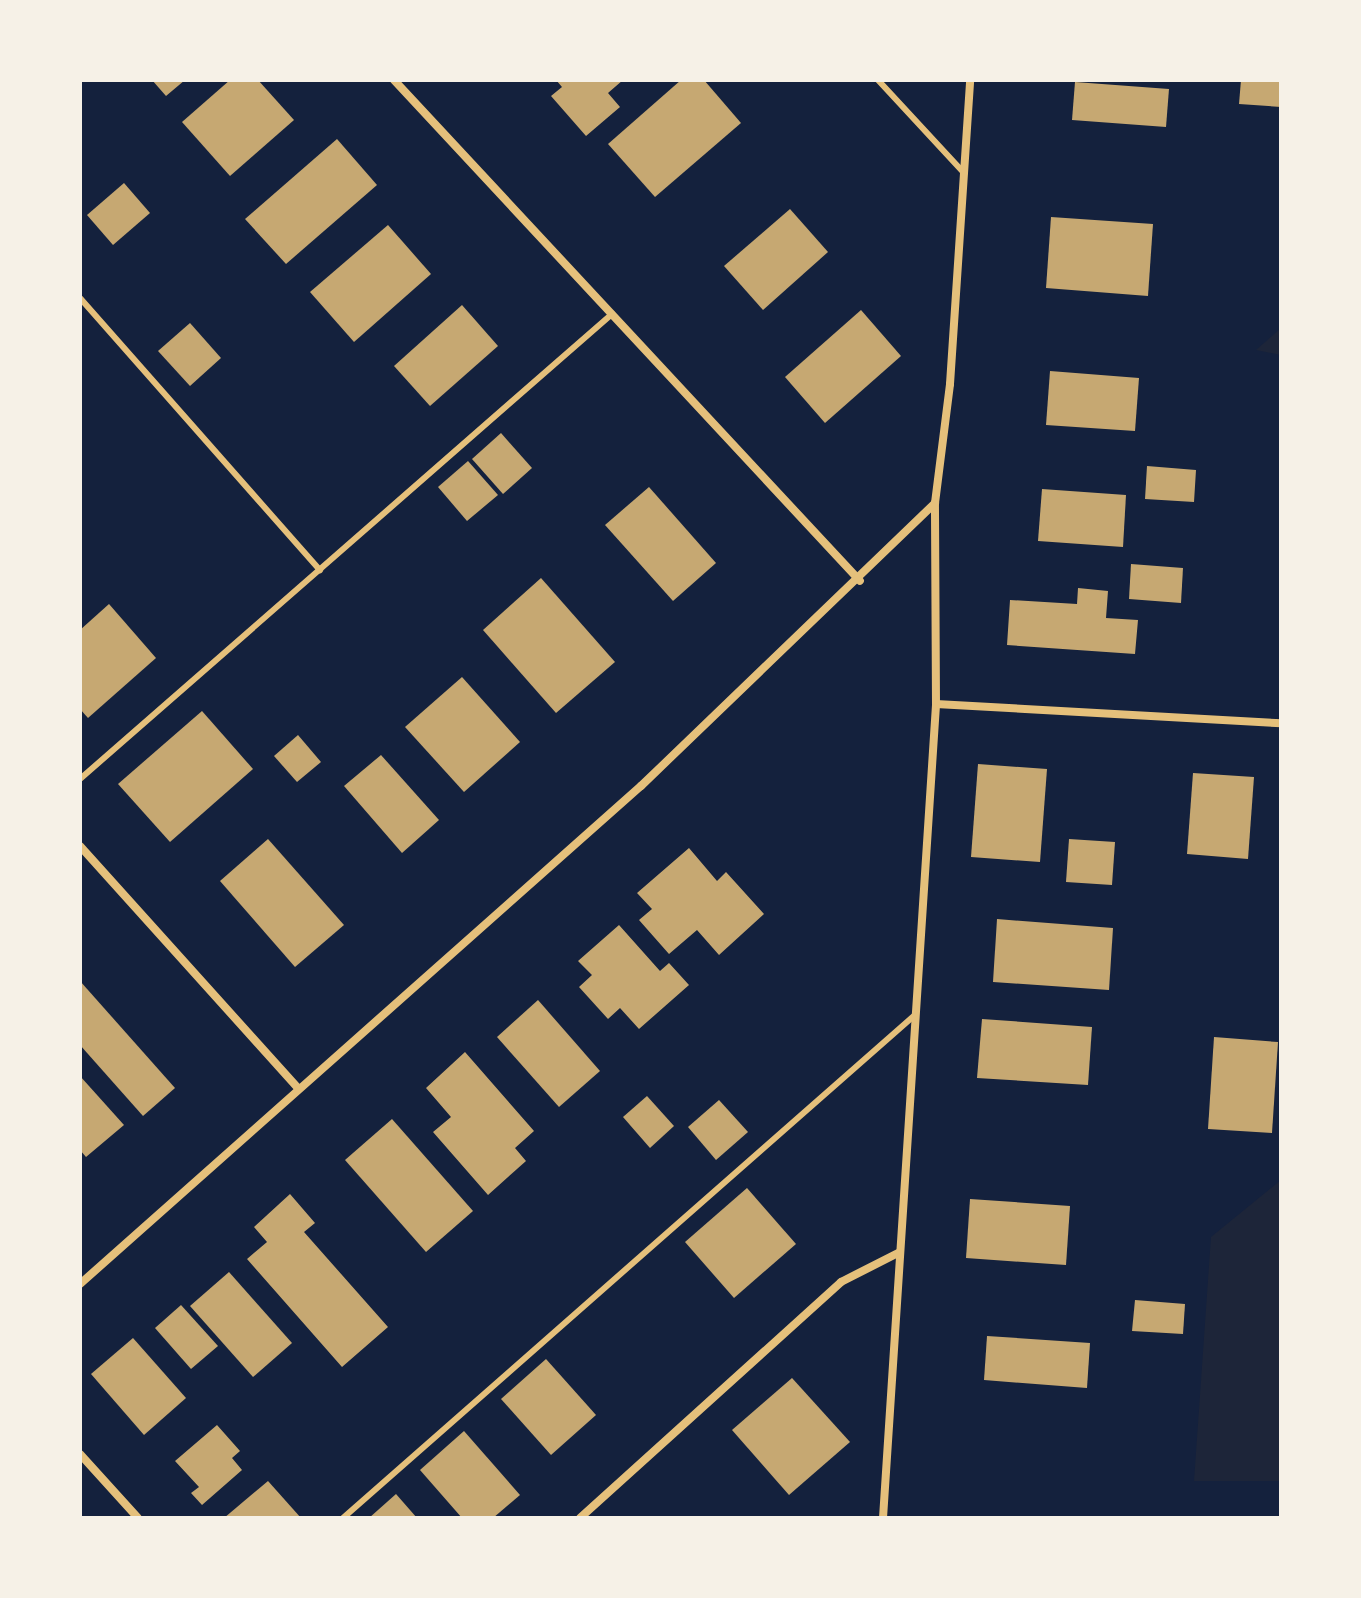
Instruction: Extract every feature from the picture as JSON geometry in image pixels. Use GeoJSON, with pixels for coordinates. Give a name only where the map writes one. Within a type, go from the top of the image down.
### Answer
{"type":"FeatureCollection","features":[{"type":"Feature","properties":{"kind":"street"},"geometry":{"type":"LineString","coordinates":[[394,80],[860,581]]}},
{"type":"Feature","properties":{"kind":"street"},"geometry":{"type":"LineString","coordinates":[[883,1518],[936,704],[935,503],[950,384],[970,80]]}},
{"type":"Feature","properties":{"kind":"street"},"geometry":{"type":"LineString","coordinates":[[80,1284],[641,786],[860,581],[935,503]]}},
{"type":"Feature","properties":{"kind":"street"},"geometry":{"type":"LineString","coordinates":[[936,704],[1281,723]]}},
{"type":"Feature","properties":{"kind":"street"},"geometry":{"type":"LineString","coordinates":[[80,846],[298,1088]]}},
{"type":"Feature","properties":{"kind":"street"},"geometry":{"type":"LineString","coordinates":[[580,1518],[841,1282],[898,1253]]}},
{"type":"Feature","properties":{"kind":"street"},"geometry":{"type":"LineString","coordinates":[[80,1454],[138,1518]]}},
{"type":"Feature","properties":{"kind":"lane"},"geometry":{"type":"LineString","coordinates":[[878,80],[964,173]]}},
{"type":"Feature","properties":{"kind":"lane"},"geometry":{"type":"LineString","coordinates":[[80,298],[320,570]]}},
{"type":"Feature","properties":{"kind":"lane"},"geometry":{"type":"LineString","coordinates":[[80,779],[612,314]]}},
{"type":"Feature","properties":{"kind":"lane"},"geometry":{"type":"LineString","coordinates":[[343,1518],[915,1015]]}},
{"type":"Feature","properties":{"kind":"shaded area"},"geometry":{"type":"Polygon","coordinates":[[[1281,328],[1281,355],[1256,350],[1281,328]]]}},
{"type":"Feature","properties":{"kind":"shaded area"},"geometry":{"type":"Polygon","coordinates":[[[1281,1180],[1281,1481],[1194,1481],[1211,1237],[1281,1180]]]}},
{"type":"Feature","properties":{"kind":"building"},"geometry":{"type":"Polygon","coordinates":[[[152,80],[185,80],[166,96],[152,80]]]}},
{"type":"Feature","properties":{"kind":"building"},"geometry":{"type":"Polygon","coordinates":[[[230,80],[258,80],[294,120],[230,176],[182,122],[230,80]]]}},
{"type":"Feature","properties":{"kind":"building"},"geometry":{"type":"Polygon","coordinates":[[[556,80],[623,80],[608,93],[620,107],[586,136],[551,96],[562,87],[556,80]]]}},
{"type":"Feature","properties":{"kind":"building"},"geometry":{"type":"Polygon","coordinates":[[[681,80],[704,80],[741,123],[655,197],[608,144],[681,80]]]}},
{"type":"Feature","properties":{"kind":"building"},"geometry":{"type":"Polygon","coordinates":[[[1241,80],[1281,80],[1281,107],[1239,104],[1241,80]]]}},
{"type":"Feature","properties":{"kind":"building"},"geometry":{"type":"Polygon","coordinates":[[[1075,82],[1169,89],[1166,127],[1072,120],[1075,82]]]}},
{"type":"Feature","properties":{"kind":"building"},"geometry":{"type":"Polygon","coordinates":[[[337,139],[377,185],[286,264],[245,219],[337,139]]]}},
{"type":"Feature","properties":{"kind":"building"},"geometry":{"type":"Polygon","coordinates":[[[124,183],[150,213],[113,245],[87,215],[124,183]]]}},
{"type":"Feature","properties":{"kind":"building"},"geometry":{"type":"Polygon","coordinates":[[[790,209],[828,252],[763,310],[724,266],[790,209]]]}},
{"type":"Feature","properties":{"kind":"building"},"geometry":{"type":"Polygon","coordinates":[[[1051,217],[1153,224],[1148,296],[1046,288],[1051,217]]]}},
{"type":"Feature","properties":{"kind":"building"},"geometry":{"type":"Polygon","coordinates":[[[388,225],[431,274],[354,342],[310,292],[388,225]]]}},
{"type":"Feature","properties":{"kind":"building"},"geometry":{"type":"Polygon","coordinates":[[[462,305],[498,346],[430,406],[394,366],[462,305]]]}},
{"type":"Feature","properties":{"kind":"building"},"geometry":{"type":"Polygon","coordinates":[[[861,310],[901,356],[825,423],[785,377],[861,310]]]}},
{"type":"Feature","properties":{"kind":"building"},"geometry":{"type":"Polygon","coordinates":[[[190,323],[221,358],[190,386],[158,351],[190,323]]]}},
{"type":"Feature","properties":{"kind":"building"},"geometry":{"type":"Polygon","coordinates":[[[1050,371],[1139,378],[1135,431],[1046,425],[1050,371]]]}},
{"type":"Feature","properties":{"kind":"building"},"geometry":{"type":"Polygon","coordinates":[[[501,433],[532,468],[503,494],[472,459],[501,433]]]}},
{"type":"Feature","properties":{"kind":"building"},"geometry":{"type":"Polygon","coordinates":[[[468,461],[498,495],[467,521],[438,487],[468,461]]]}},
{"type":"Feature","properties":{"kind":"building"},"geometry":{"type":"Polygon","coordinates":[[[1147,466],[1196,470],[1194,502],[1145,499],[1147,466]]]}},
{"type":"Feature","properties":{"kind":"building"},"geometry":{"type":"Polygon","coordinates":[[[649,487],[716,563],[673,601],[605,525],[649,487]]]}},
{"type":"Feature","properties":{"kind":"building"},"geometry":{"type":"Polygon","coordinates":[[[1042,489],[1126,495],[1123,547],[1038,541],[1042,489]]]}},
{"type":"Feature","properties":{"kind":"building"},"geometry":{"type":"Polygon","coordinates":[[[1131,564],[1183,568],[1181,603],[1129,599],[1131,564]]]}},
{"type":"Feature","properties":{"kind":"building"},"geometry":{"type":"Polygon","coordinates":[[[541,578],[615,662],[556,713],[483,630],[541,578]]]}},
{"type":"Feature","properties":{"kind":"building"},"geometry":{"type":"Polygon","coordinates":[[[1078,588],[1108,591],[1106,618],[1138,620],[1135,654],[1007,645],[1010,600],[1077,604],[1078,588]]]}},
{"type":"Feature","properties":{"kind":"building"},"geometry":{"type":"Polygon","coordinates":[[[109,604],[156,658],[88,718],[80,709],[80,630],[109,604]]]}},
{"type":"Feature","properties":{"kind":"building"},"geometry":{"type":"Polygon","coordinates":[[[462,677],[520,742],[464,792],[405,727],[462,677]]]}},
{"type":"Feature","properties":{"kind":"building"},"geometry":{"type":"Polygon","coordinates":[[[202,711],[253,769],[170,842],[118,784],[202,711]]]}},
{"type":"Feature","properties":{"kind":"building"},"geometry":{"type":"Polygon","coordinates":[[[298,735],[321,762],[297,782],[274,756],[298,735]]]}},
{"type":"Feature","properties":{"kind":"building"},"geometry":{"type":"Polygon","coordinates":[[[381,755],[439,820],[402,853],[344,786],[381,755]]]}},
{"type":"Feature","properties":{"kind":"building"},"geometry":{"type":"Polygon","coordinates":[[[978,764],[1047,769],[1040,862],[971,857],[978,764]]]}},
{"type":"Feature","properties":{"kind":"building"},"geometry":{"type":"Polygon","coordinates":[[[1193,773],[1254,777],[1248,859],[1187,854],[1193,773]]]}},
{"type":"Feature","properties":{"kind":"building"},"geometry":{"type":"Polygon","coordinates":[[[268,839],[344,925],[295,967],[220,881],[268,839]]]}},
{"type":"Feature","properties":{"kind":"building"},"geometry":{"type":"Polygon","coordinates":[[[1069,839],[1115,842],[1112,885],[1066,882],[1069,839]]]}},
{"type":"Feature","properties":{"kind":"building"},"geometry":{"type":"Polygon","coordinates":[[[689,848],[717,881],[726,872],[764,914],[719,955],[697,930],[669,954],[639,920],[652,909],[637,893],[689,848]]]}},
{"type":"Feature","properties":{"kind":"building"},"geometry":{"type":"Polygon","coordinates":[[[997,919],[1113,928],[1109,990],[993,982],[997,919]]]}},
{"type":"Feature","properties":{"kind":"building"},"geometry":{"type":"Polygon","coordinates":[[[619,925],[660,971],[669,963],[689,985],[639,1029],[620,1008],[608,1019],[579,987],[592,975],[578,961],[619,925]]]}},
{"type":"Feature","properties":{"kind":"building"},"geometry":{"type":"Polygon","coordinates":[[[80,981],[175,1088],[143,1116],[80,1045],[80,981]]]}},
{"type":"Feature","properties":{"kind":"building"},"geometry":{"type":"Polygon","coordinates":[[[538,1000],[600,1071],[559,1107],[497,1037],[538,1000]]]}},
{"type":"Feature","properties":{"kind":"building"},"geometry":{"type":"Polygon","coordinates":[[[982,1019],[1092,1027],[1088,1085],[977,1078],[982,1019]]]}},
{"type":"Feature","properties":{"kind":"building"},"geometry":{"type":"Polygon","coordinates":[[[1214,1037],[1278,1042],[1272,1133],[1208,1129],[1214,1037]]]}},
{"type":"Feature","properties":{"kind":"building"},"geometry":{"type":"Polygon","coordinates":[[[465,1052],[534,1131],[515,1148],[526,1161],[488,1195],[433,1132],[451,1117],[426,1088],[465,1052]]]}},
{"type":"Feature","properties":{"kind":"building"},"geometry":{"type":"Polygon","coordinates":[[[80,1076],[124,1125],[86,1157],[80,1150],[80,1076]]]}},
{"type":"Feature","properties":{"kind":"building"},"geometry":{"type":"Polygon","coordinates":[[[647,1096],[674,1126],[650,1148],[623,1117],[647,1096]]]}},
{"type":"Feature","properties":{"kind":"building"},"geometry":{"type":"Polygon","coordinates":[[[719,1100],[748,1132],[716,1160],[688,1127],[719,1100]]]}},
{"type":"Feature","properties":{"kind":"building"},"geometry":{"type":"Polygon","coordinates":[[[392,1119],[473,1211],[426,1252],[345,1160],[392,1119]]]}},
{"type":"Feature","properties":{"kind":"building"},"geometry":{"type":"Polygon","coordinates":[[[747,1188],[796,1244],[734,1298],[685,1242],[747,1188]]]}},
{"type":"Feature","properties":{"kind":"building"},"geometry":{"type":"Polygon","coordinates":[[[290,1194],[315,1223],[304,1232],[388,1327],[342,1367],[247,1259],[267,1242],[254,1227],[290,1194]]]}},
{"type":"Feature","properties":{"kind":"building"},"geometry":{"type":"Polygon","coordinates":[[[970,1199],[1070,1206],[1066,1265],[966,1258],[970,1199]]]}},
{"type":"Feature","properties":{"kind":"building"},"geometry":{"type":"Polygon","coordinates":[[[229,1272],[292,1343],[253,1377],[190,1306],[229,1272]]]}},
{"type":"Feature","properties":{"kind":"building"},"geometry":{"type":"Polygon","coordinates":[[[1135,1300],[1185,1304],[1183,1334],[1132,1331],[1135,1300]]]}},
{"type":"Feature","properties":{"kind":"building"},"geometry":{"type":"Polygon","coordinates":[[[181,1305],[218,1346],[191,1369],[155,1328],[181,1305]]]}},
{"type":"Feature","properties":{"kind":"building"},"geometry":{"type":"Polygon","coordinates":[[[987,1336],[1090,1343],[1087,1388],[984,1380],[987,1336]]]}},
{"type":"Feature","properties":{"kind":"building"},"geometry":{"type":"Polygon","coordinates":[[[133,1338],[186,1398],[144,1435],[91,1374],[133,1338]]]}},
{"type":"Feature","properties":{"kind":"building"},"geometry":{"type":"Polygon","coordinates":[[[546,1359],[596,1415],[551,1455],[501,1399],[546,1359]]]}},
{"type":"Feature","properties":{"kind":"building"},"geometry":{"type":"Polygon","coordinates":[[[792,1378],[850,1442],[789,1495],[732,1430],[792,1378]]]}},
{"type":"Feature","properties":{"kind":"building"},"geometry":{"type":"Polygon","coordinates":[[[217,1425],[240,1451],[232,1458],[242,1470],[202,1505],[191,1493],[199,1487],[175,1461],[217,1425]]]}},
{"type":"Feature","properties":{"kind":"building"},"geometry":{"type":"Polygon","coordinates":[[[464,1431],[520,1495],[493,1518],[462,1518],[420,1470],[464,1431]]]}},
{"type":"Feature","properties":{"kind":"building"},"geometry":{"type":"Polygon","coordinates":[[[268,1481],[301,1518],[224,1518],[268,1481]]]}},
{"type":"Feature","properties":{"kind":"building"},"geometry":{"type":"Polygon","coordinates":[[[396,1494],[417,1518],[369,1518],[396,1494]]]}}]}
